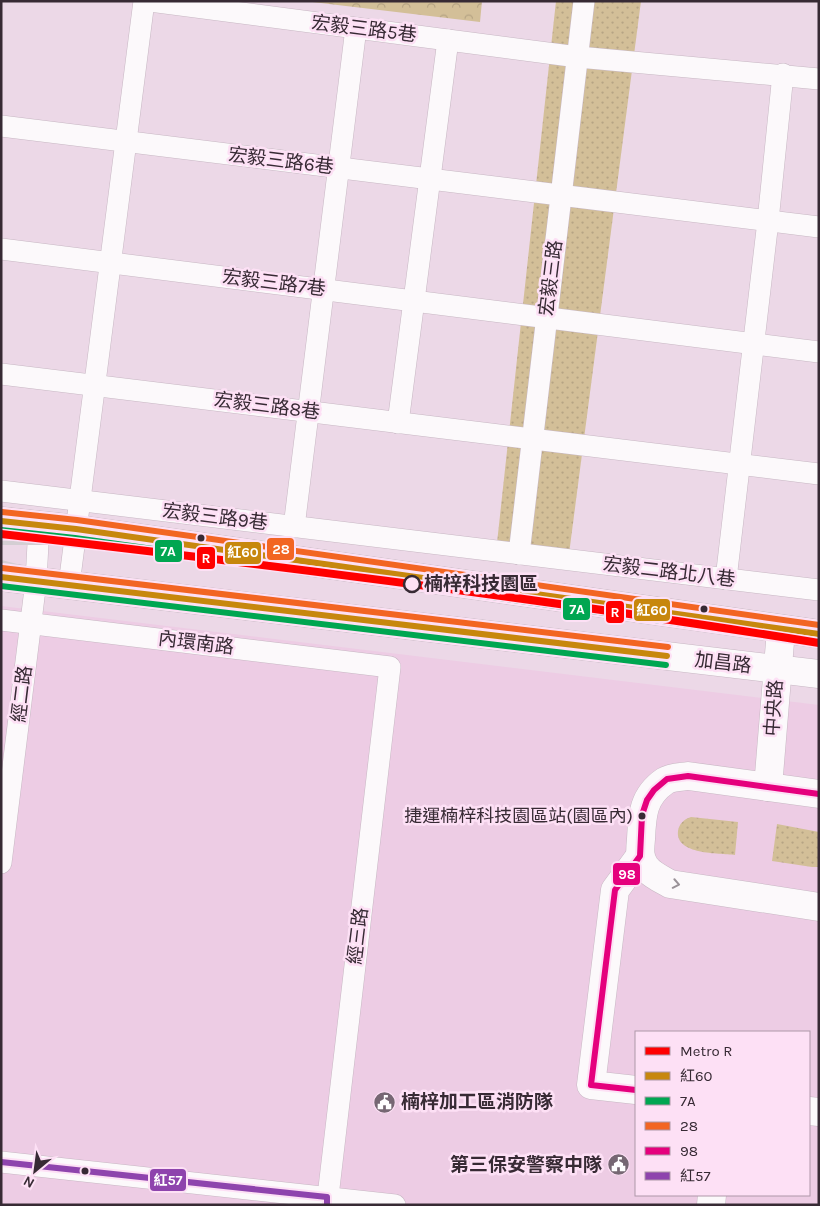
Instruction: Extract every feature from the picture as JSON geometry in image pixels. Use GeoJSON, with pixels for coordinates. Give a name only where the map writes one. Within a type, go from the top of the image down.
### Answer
{"type":"FeatureCollection","features":[{"type":"Feature","properties":{"kind":"street"},"geometry":{"type":"LineString","coordinates":[[69,586],[144,1]]}},
{"type":"Feature","properties":{"kind":"street","name":"宏毅三路5巷"},"geometry":{"type":"LineString","coordinates":[[150,1],[578,57],[783,74],[819,79]]}},
{"type":"Feature","properties":{"kind":"street","name":"宏毅三路"},"geometry":{"type":"LineString","coordinates":[[518,554],[584,1]]}},
{"type":"Feature","properties":{"kind":"street"},"geometry":{"type":"LineString","coordinates":[[294,527],[356,28]]}},
{"type":"Feature","properties":{"kind":"street"},"geometry":{"type":"LineString","coordinates":[[398,422],[448,40]]}},
{"type":"Feature","properties":{"kind":"street"},"geometry":{"type":"LineString","coordinates":[[726,579],[768,221],[783,74]]}},
{"type":"Feature","properties":{"kind":"street","name":"宏毅三路6巷"},"geometry":{"type":"LineString","coordinates":[[1,126],[819,227]]}},
{"type":"Feature","properties":{"kind":"street","name":"宏毅三路7巷"},"geometry":{"type":"LineString","coordinates":[[1,248],[819,352]]}},
{"type":"Feature","properties":{"kind":"street","name":"宏毅三路8巷"},"geometry":{"type":"LineString","coordinates":[[1,374],[819,474]]}},
{"type":"Feature","properties":{"kind":"street","name":"宏毅三路9巷"},"geometry":{"type":"LineString","coordinates":[[1,491],[518,554]]}},
{"type":"Feature","properties":{"kind":"street"},"geometry":{"type":"LineString","coordinates":[[1,521],[76,529],[819,634]]}},
{"type":"Feature","properties":{"kind":"street","name":"經二路"},"geometry":{"type":"LineString","coordinates":[[1,863],[36,581],[39,525]]}},
{"type":"Feature","properties":{"kind":"street","name":"宏毅二路北八巷"},"geometry":{"type":"LineString","coordinates":[[518,554],[819,590]]}},
{"type":"Feature","properties":{"kind":"street","name":"加昌路"},"geometry":{"type":"LineString","coordinates":[[1,577],[819,674]]}},
{"type":"Feature","properties":{"kind":"street","name":"內環南路"},"geometry":{"type":"LineString","coordinates":[[1,620],[390,667]]}},
{"type":"Feature","properties":{"kind":"street","name":"中央路"},"geometry":{"type":"LineString","coordinates":[[768,787],[781,630]]}},
{"type":"Feature","properties":{"kind":"street","name":"經三路"},"geometry":{"type":"LineString","coordinates":[[327,1201],[390,667]]}},
{"type":"Feature","properties":{"kind":"street"},"geometry":{"type":"LineString","coordinates":[[819,794],[688,776],[667,780],[650,795],[642,815],[640,856],[646,867],[658,878],[670,884],[819,907]]}},
{"type":"Feature","properties":{"kind":"street"},"geometry":{"type":"LineString","coordinates":[[635,1090],[591,1085],[615,890],[640,856]]}},
{"type":"Feature","properties":{"kind":"street"},"geometry":{"type":"LineString","coordinates":[[1,1162],[327,1201],[395,1205]]}},
{"type":"Feature","properties":{"kind":"shaded area"},"geometry":{"type":"Polygon","coordinates":[[[1,606],[819,705],[819,1205],[1,1205],[1,606]]]}},
{"type":"Feature","properties":{"kind":"green space"},"geometry":{"type":"Polygon","coordinates":[[[304,1],[482,1],[480,22],[304,1]]]}},
{"type":"Feature","properties":{"kind":"green space"},"geometry":{"type":"Polygon","coordinates":[[[556,1],[641,1],[569,554],[497,543],[556,1]]]}},
{"type":"Feature","properties":{"kind":"green space"},"geometry":{"type":"Polygon","coordinates":[[[691,817],[738,822],[735,855],[709,853],[690,849],[683,845],[679,839],[679,826],[691,817]]]}},
{"type":"Feature","properties":{"kind":"green space"},"geometry":{"type":"Polygon","coordinates":[[[777,824],[819,832],[819,867],[772,861],[777,824]]]}},
{"type":"Feature","properties":{"kind":"railway"},"geometry":{"type":"LineString","coordinates":[[1,543],[87,543]]}},
{"type":"Feature","properties":{"kind":"railway"},"geometry":{"type":"LineString","coordinates":[[1,562],[87,584]]}},
{"type":"Feature","properties":{"kind":"metro line","name":"R"},"geometry":{"type":"LineString","coordinates":[[1,534],[411,584],[819,643]]}},
{"type":"Feature","properties":{"kind":"transit line","name":"28"},"geometry":{"type":"LineString","coordinates":[[2,512],[77,520],[819,625]]}},
{"type":"Feature","properties":{"kind":"transit line","name":"紅60"},"geometry":{"type":"LineString","coordinates":[[1,521],[76,529],[819,634]]}},
{"type":"Feature","properties":{"kind":"transit line","name":"7A"},"geometry":{"type":"LineString","coordinates":[[1,530],[75,538],[818,643]]}},
{"type":"Feature","properties":{"kind":"transit line","name":"28"},"geometry":{"type":"LineString","coordinates":[[2,568],[668,647]]}},
{"type":"Feature","properties":{"kind":"transit line","name":"紅60"},"geometry":{"type":"LineString","coordinates":[[1,577],[667,656]]}},
{"type":"Feature","properties":{"kind":"transit line","name":"7A"},"geometry":{"type":"LineString","coordinates":[[1,586],[666,665]]}},
{"type":"Feature","properties":{"kind":"transit line","name":"98"},"geometry":{"type":"LineString","coordinates":[[635,1090],[591,1085],[615,890],[640,856],[642,815],[647,800],[654,790],[667,779],[688,776],[819,794]]}},
{"type":"Feature","properties":{"kind":"transit line","name":"紅57"},"geometry":{"type":"LineString","coordinates":[[1,1162],[327,1197],[327,1205]]}},
{"type":"Feature","properties":{"kind":"place","name":"楠梓科技園區"},"geometry":{"type":"Point","coordinates":[412,584]}},
{"type":"Feature","properties":{"kind":"place","name":"捷運楠梓科技園區站(園區內)"},"geometry":{"type":"Point","coordinates":[642,816]}},
{"type":"Feature","properties":{"kind":"place","name":"楠梓加工區消防隊"},"geometry":{"type":"Point","coordinates":[385,1102]}},
{"type":"Feature","properties":{"kind":"place","name":"第三保安警察中隊"},"geometry":{"type":"Point","coordinates":[618,1165]}}]}
